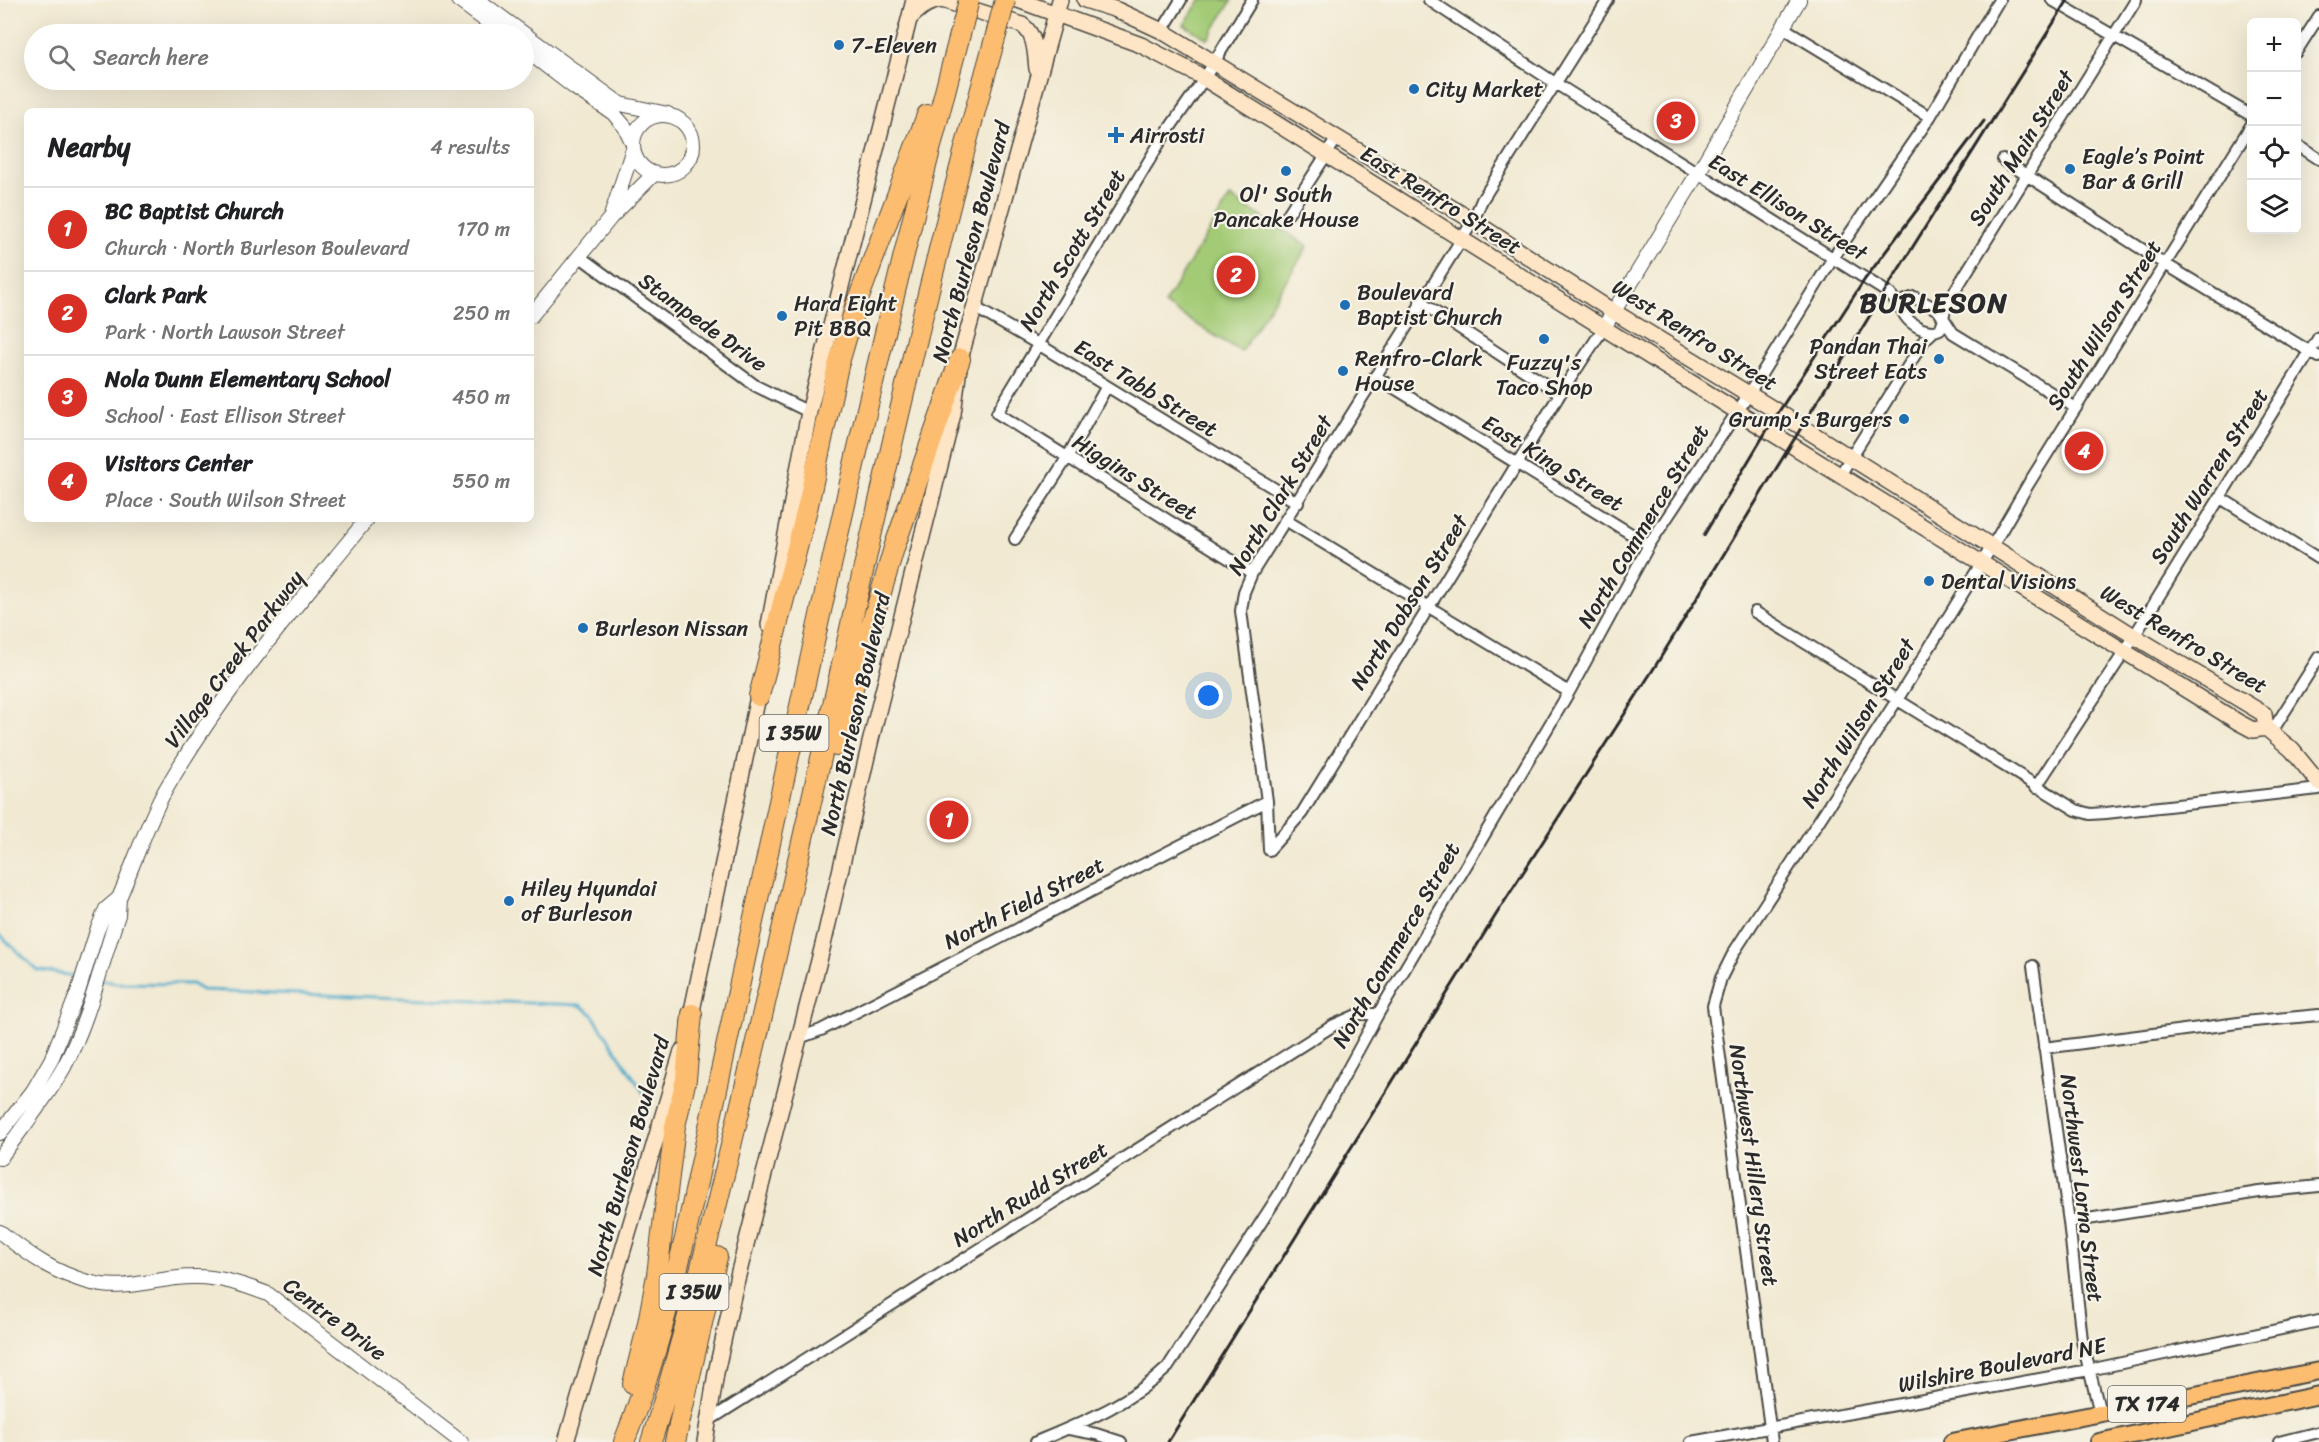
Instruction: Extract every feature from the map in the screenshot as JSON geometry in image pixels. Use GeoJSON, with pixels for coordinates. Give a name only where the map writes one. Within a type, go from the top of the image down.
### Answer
{"type":"FeatureCollection","features":[{"type":"Feature","properties":{"kind":"highway","name":"I 35W"},"geometry":{"type":"LineString","coordinates":[[624,1442],[643,1395],[685,1238],[886,320],[969,0]]}},
{"type":"Feature","properties":{"kind":"highway","name":"I 35W"},"geometry":{"type":"LineString","coordinates":[[651,1442],[678,1357],[732,1141],[939,247],[1005,0]]}},
{"type":"Feature","properties":{"kind":"highway"},"geometry":{"type":"LineString","coordinates":[[759,696],[808,505],[838,366],[855,308],[963,23]]}},
{"type":"Feature","properties":{"kind":"highway"},"geometry":{"type":"LineString","coordinates":[[783,926],[794,911],[830,766],[894,548],[960,359]]}},
{"type":"Feature","properties":{"kind":"highway"},"geometry":{"type":"LineString","coordinates":[[615,1442],[635,1376],[653,1296],[675,1126],[686,1078],[692,1014]]}},
{"type":"Feature","properties":{"kind":"highway"},"geometry":{"type":"LineString","coordinates":[[675,1442],[736,1166],[732,1141]]}},
{"type":"Feature","properties":{"kind":"main road","name":"North Burleson Boulevard"},"geometry":{"type":"LineString","coordinates":[[566,1442],[692,1014],[759,696],[766,637],[808,412],[914,0]]}},
{"type":"Feature","properties":{"kind":"main road"},"geometry":{"type":"LineString","coordinates":[[910,18],[921,6],[942,0],[1022,25],[1033,40],[1038,78]]}},
{"type":"Feature","properties":{"kind":"main road"},"geometry":{"type":"LineString","coordinates":[[1018,0],[1058,7]]}},
{"type":"Feature","properties":{"kind":"main road","name":"West Renfro Street"},"geometry":{"type":"LineString","coordinates":[[1085,0],[1117,10],[1162,31],[1473,221],[2134,636],[2264,714],[2269,730],[2292,750],[2319,783]]}},
{"type":"Feature","properties":{"kind":"main road","name":"North Burleson Boulevard"},"geometry":{"type":"LineString","coordinates":[[705,1442],[734,1290],[824,945],[877,717],[953,414],[960,359],[1058,7]]}},
{"type":"Feature","properties":{"kind":"main road","name":"East Renfro Street"},"geometry":{"type":"LineString","coordinates":[[1058,7],[1141,45],[1204,79],[1791,446]]}},
{"type":"Feature","properties":{"kind":"main road","name":"West Renfro Street"},"geometry":{"type":"LineString","coordinates":[[1791,446],[2253,730],[2269,730]]}},
{"type":"Feature","properties":{"kind":"main road","name":"TX 174"},"geometry":{"type":"LineString","coordinates":[[1952,1442],[2319,1371]]}},
{"type":"Feature","properties":{"kind":"main road","name":"TX 174"},"geometry":{"type":"LineString","coordinates":[[2106,1441],[2319,1395]]}},
{"type":"Feature","properties":{"kind":"street"},"geometry":{"type":"LineString","coordinates":[[458,0],[490,24]]}},
{"type":"Feature","properties":{"kind":"street"},"geometry":{"type":"LineString","coordinates":[[478,0],[511,24]]}},
{"type":"Feature","properties":{"kind":"street"},"geometry":{"type":"LineString","coordinates":[[1162,31],[1181,0]]}},
{"type":"Feature","properties":{"kind":"street","name":"North Scott Street"},"geometry":{"type":"LineString","coordinates":[[997,413],[1162,139],[1204,79],[1252,0]]}},
{"type":"Feature","properties":{"kind":"street","name":"East Ellison Street"},"geometry":{"type":"LineString","coordinates":[[1429,0],[1555,83],[1888,292],[1918,298],[1938,310],[1953,333]]}},
{"type":"Feature","properties":{"kind":"street","name":"North Clark Street"},"geometry":{"type":"LineString","coordinates":[[1267,801],[1241,611],[1244,592],[1252,573],[1287,521],[1420,302],[1473,221],[1482,200],[1608,0]]}},
{"type":"Feature","properties":{"kind":"street"},"geometry":{"type":"LineString","coordinates":[[1603,329],[1799,0]]}},
{"type":"Feature","properties":{"kind":"street","name":"North Commerce Street"},"geometry":{"type":"LineString","coordinates":[[1036,1442],[1085,1422],[1151,1384],[1168,1368],[1280,1193],[1378,1014],[1569,692],[1649,545],[1749,394],[1833,258],[1930,117],[1999,0]]}},
{"type":"Feature","properties":{"kind":"street"},"geometry":{"type":"LineString","coordinates":[[2052,0],[2247,113]]}},
{"type":"Feature","properties":{"kind":"street","name":"South Main Street"},"geometry":{"type":"LineString","coordinates":[[1943,318],[1946,305],[2136,0]]}},
{"type":"Feature","properties":{"kind":"street"},"geometry":{"type":"LineString","coordinates":[[2301,44],[2319,16]]}},
{"type":"Feature","properties":{"kind":"street"},"geometry":{"type":"LineString","coordinates":[[1782,27],[1930,117]]}},
{"type":"Feature","properties":{"kind":"street"},"geometry":{"type":"LineString","coordinates":[[534,41],[620,104],[668,114],[686,124],[694,142],[689,161],[683,169],[664,176],[654,174],[640,165],[625,128],[613,113],[534,57]]}},
{"type":"Feature","properties":{"kind":"street"},"geometry":{"type":"LineString","coordinates":[[611,217],[636,131],[642,123],[659,114],[668,114]]}},
{"type":"Feature","properties":{"kind":"street","name":"South Wilson Street"},"geometry":{"type":"LineString","coordinates":[[1983,562],[2029,483],[2251,126]]}},
{"type":"Feature","properties":{"kind":"street"},"geometry":{"type":"LineString","coordinates":[[1288,213],[1337,138]]}},
{"type":"Feature","properties":{"kind":"street"},"geometry":{"type":"LineString","coordinates":[[2301,147],[2319,159]]}},
{"type":"Feature","properties":{"kind":"street"},"geometry":{"type":"LineString","coordinates":[[2003,160],[2165,264],[2315,354]]}},
{"type":"Feature","properties":{"kind":"street"},"geometry":{"type":"LineString","coordinates":[[534,312],[611,217],[654,174]]}},
{"type":"Feature","properties":{"kind":"street","name":"Stampede Drive"},"geometry":{"type":"LineString","coordinates":[[579,256],[756,386],[808,412]]}},
{"type":"Feature","properties":{"kind":"street","name":"East Ellison Street"},"geometry":{"type":"LineString","coordinates":[[1888,292],[1907,319],[1927,330],[1953,333]]}},
{"type":"Feature","properties":{"kind":"street"},"geometry":{"type":"LineString","coordinates":[[1901,309],[1904,301],[1910,297]]}},
{"type":"Feature","properties":{"kind":"street"},"geometry":{"type":"LineString","coordinates":[[1420,302],[1560,394]]}},
{"type":"Feature","properties":{"kind":"street","name":"East Tabb Street"},"geometry":{"type":"LineString","coordinates":[[974,307],[1298,503]]}},
{"type":"Feature","properties":{"kind":"street"},"geometry":{"type":"LineString","coordinates":[[1840,475],[1925,339],[1942,326],[1943,318]]}},
{"type":"Feature","properties":{"kind":"street","name":"North Dobson Street"},"geometry":{"type":"LineString","coordinates":[[1267,801],[1269,850],[1302,813],[1517,463],[1603,329]]}},
{"type":"Feature","properties":{"kind":"street"},"geometry":{"type":"LineString","coordinates":[[1953,333],[2076,408]]}},
{"type":"Feature","properties":{"kind":"street","name":"South Warren Street"},"geometry":{"type":"LineString","coordinates":[[2036,787],[2125,651],[2219,497],[2315,354],[2319,337]]}},
{"type":"Feature","properties":{"kind":"street","name":"East King Street"},"geometry":{"type":"LineString","coordinates":[[1375,376],[1649,545]]}},
{"type":"Feature","properties":{"kind":"street"},"geometry":{"type":"LineString","coordinates":[[1015,539],[1067,459],[1107,386]]}},
{"type":"Feature","properties":{"kind":"street","name":"Higgins Street"},"geometry":{"type":"LineString","coordinates":[[997,413],[1252,573]]}},
{"type":"Feature","properties":{"kind":"street"},"geometry":{"type":"LineString","coordinates":[[2219,497],[2319,559]]}},
{"type":"Feature","properties":{"kind":"street"},"geometry":{"type":"LineString","coordinates":[[1287,521],[1569,692]]}},
{"type":"Feature","properties":{"kind":"street","name":"Village Creek Parkway"},"geometry":{"type":"LineString","coordinates":[[0,1133],[33,1091],[84,995],[111,936],[118,915],[119,898],[165,791],[202,731],[238,681],[365,522]]}},
{"type":"Feature","properties":{"kind":"street","name":"North Wilson Street"},"geometry":{"type":"LineString","coordinates":[[1766,905],[1983,562]]}},
{"type":"Feature","properties":{"kind":"street"},"geometry":{"type":"LineString","coordinates":[[1755,612],[2076,810],[2090,814],[2319,789]]}},
{"type":"Feature","properties":{"kind":"street"},"geometry":{"type":"LineString","coordinates":[[2269,730],[2319,657]]}},
{"type":"Feature","properties":{"kind":"street","name":"North Field Street"},"geometry":{"type":"LineString","coordinates":[[799,1038],[820,1030],[1267,801]]}},
{"type":"Feature","properties":{"kind":"street","name":"Village Creek Parkway"},"geometry":{"type":"LineString","coordinates":[[0,1158],[44,1099],[79,1035],[84,995],[97,931],[106,909],[119,898]]}},
{"type":"Feature","properties":{"kind":"street","name":"Northwest Hillery Street"},"geometry":{"type":"LineString","coordinates":[[1766,905],[1734,952],[1721,978],[1713,1006],[1772,1442]]}},
{"type":"Feature","properties":{"kind":"street","name":"Northwest Lorna Street"},"geometry":{"type":"LineString","coordinates":[[2033,966],[2069,1222],[2082,1341],[2100,1413]]}},
{"type":"Feature","properties":{"kind":"street","name":"North Rudd Street"},"geometry":{"type":"LineString","coordinates":[[708,1421],[1334,1025],[1359,1014],[1378,1014]]}},
{"type":"Feature","properties":{"kind":"street"},"geometry":{"type":"LineString","coordinates":[[2044,1048],[2319,1015]]}},
{"type":"Feature","properties":{"kind":"street"},"geometry":{"type":"LineString","coordinates":[[2069,1222],[2259,1192],[2319,1186]]}},
{"type":"Feature","properties":{"kind":"street","name":"Centre Drive"},"geometry":{"type":"LineString","coordinates":[[0,1232],[36,1260],[63,1274],[93,1284],[128,1286],[193,1276],[233,1281],[268,1294],[461,1442]]}},
{"type":"Feature","properties":{"kind":"street","name":"Wilshire Boulevard NE"},"geometry":{"type":"LineString","coordinates":[[1691,1442],[2089,1370],[2319,1321]]}},
{"type":"Feature","properties":{"kind":"street"},"geometry":{"type":"LineString","coordinates":[[1067,1429],[1096,1434],[1121,1442]]}},
{"type":"Feature","properties":{"kind":"street"},"geometry":{"type":"LineString","coordinates":[[2279,1442],[2319,1432]]}},
{"type":"Feature","properties":{"kind":"green space"},"geometry":{"type":"Polygon","coordinates":[[[1200,0],[1232,0],[1208,39],[1184,25],[1200,0]]]}},
{"type":"Feature","properties":{"kind":"green space"},"geometry":{"type":"Polygon","coordinates":[[[1230,197],[1308,246],[1241,352],[1164,304],[1230,197]]]}},
{"type":"Feature","properties":{"kind":"waterway"},"geometry":{"type":"LineString","coordinates":[[0,935],[37,970],[80,977]]}},
{"type":"Feature","properties":{"kind":"waterway"},"geometry":{"type":"LineString","coordinates":[[101,980],[116,983],[192,984],[202,990],[580,1005],[592,1014],[647,1098]]}},
{"type":"Feature","properties":{"kind":"railway"},"geometry":{"type":"LineString","coordinates":[[1168,1442],[1499,910],[1656,665],[1880,299],[2068,0]]}},
{"type":"Feature","properties":{"kind":"railway"},"geometry":{"type":"LineString","coordinates":[[1704,535],[1767,430],[1865,279],[1984,121]]}},
{"type":"Feature","properties":{"kind":"place","name":"7-Eleven"},"geometry":{"type":"Point","coordinates":[839,45]}},
{"type":"Feature","properties":{"kind":"place","name":"City Market"},"geometry":{"type":"Point","coordinates":[1414,89]}},
{"type":"Feature","properties":{"kind":"place","name":"Nola Dunn Elementary School"},"geometry":{"type":"Point","coordinates":[1676,121]}},
{"type":"Feature","properties":{"kind":"place","name":"Airrosti"},"geometry":{"type":"Point","coordinates":[1116,135]}},
{"type":"Feature","properties":{"kind":"place","name":"Eagle’s Point Bar & Grill"},"geometry":{"type":"Point","coordinates":[2070,169]}},
{"type":"Feature","properties":{"kind":"place","name":"Ol' South Pancake House"},"geometry":{"type":"Point","coordinates":[1286,171]}},
{"type":"Feature","properties":{"kind":"place","name":"Clark Park"},"geometry":{"type":"Point","coordinates":[1236,275]}},
{"type":"Feature","properties":{"kind":"place","name":"Boulevard Baptist Church"},"geometry":{"type":"Point","coordinates":[1345,305]}},
{"type":"Feature","properties":{"kind":"place","name":"Hard Eight Pit BBQ"},"geometry":{"type":"Point","coordinates":[782,316]}},
{"type":"Feature","properties":{"kind":"place","name":"Fuzzy's Taco Shop"},"geometry":{"type":"Point","coordinates":[1544,339]}},
{"type":"Feature","properties":{"kind":"place","name":"Pandan Thai Street Eats"},"geometry":{"type":"Point","coordinates":[1939,359]}},
{"type":"Feature","properties":{"kind":"place","name":"Renfro-Clark House"},"geometry":{"type":"Point","coordinates":[1343,371]}},
{"type":"Feature","properties":{"kind":"place","name":"Grump's Burgers"},"geometry":{"type":"Point","coordinates":[1904,419]}},
{"type":"Feature","properties":{"kind":"place","name":"Visitors Center"},"geometry":{"type":"Point","coordinates":[2084,451]}},
{"type":"Feature","properties":{"kind":"place","name":"Dental Visions"},"geometry":{"type":"Point","coordinates":[1929,581]}},
{"type":"Feature","properties":{"kind":"place","name":"Burleson Nissan"},"geometry":{"type":"Point","coordinates":[583,628]}},
{"type":"Feature","properties":{"kind":"place","name":"BC Baptist Church"},"geometry":{"type":"Point","coordinates":[949,820]}},
{"type":"Feature","properties":{"kind":"place","name":"Hiley Hyundai of Burleson"},"geometry":{"type":"Point","coordinates":[509,901]}},
{"type":"Feature","properties":{"kind":"district","name":"BURLESON"},"geometry":{"type":"Point","coordinates":[1934,302]}}]}
